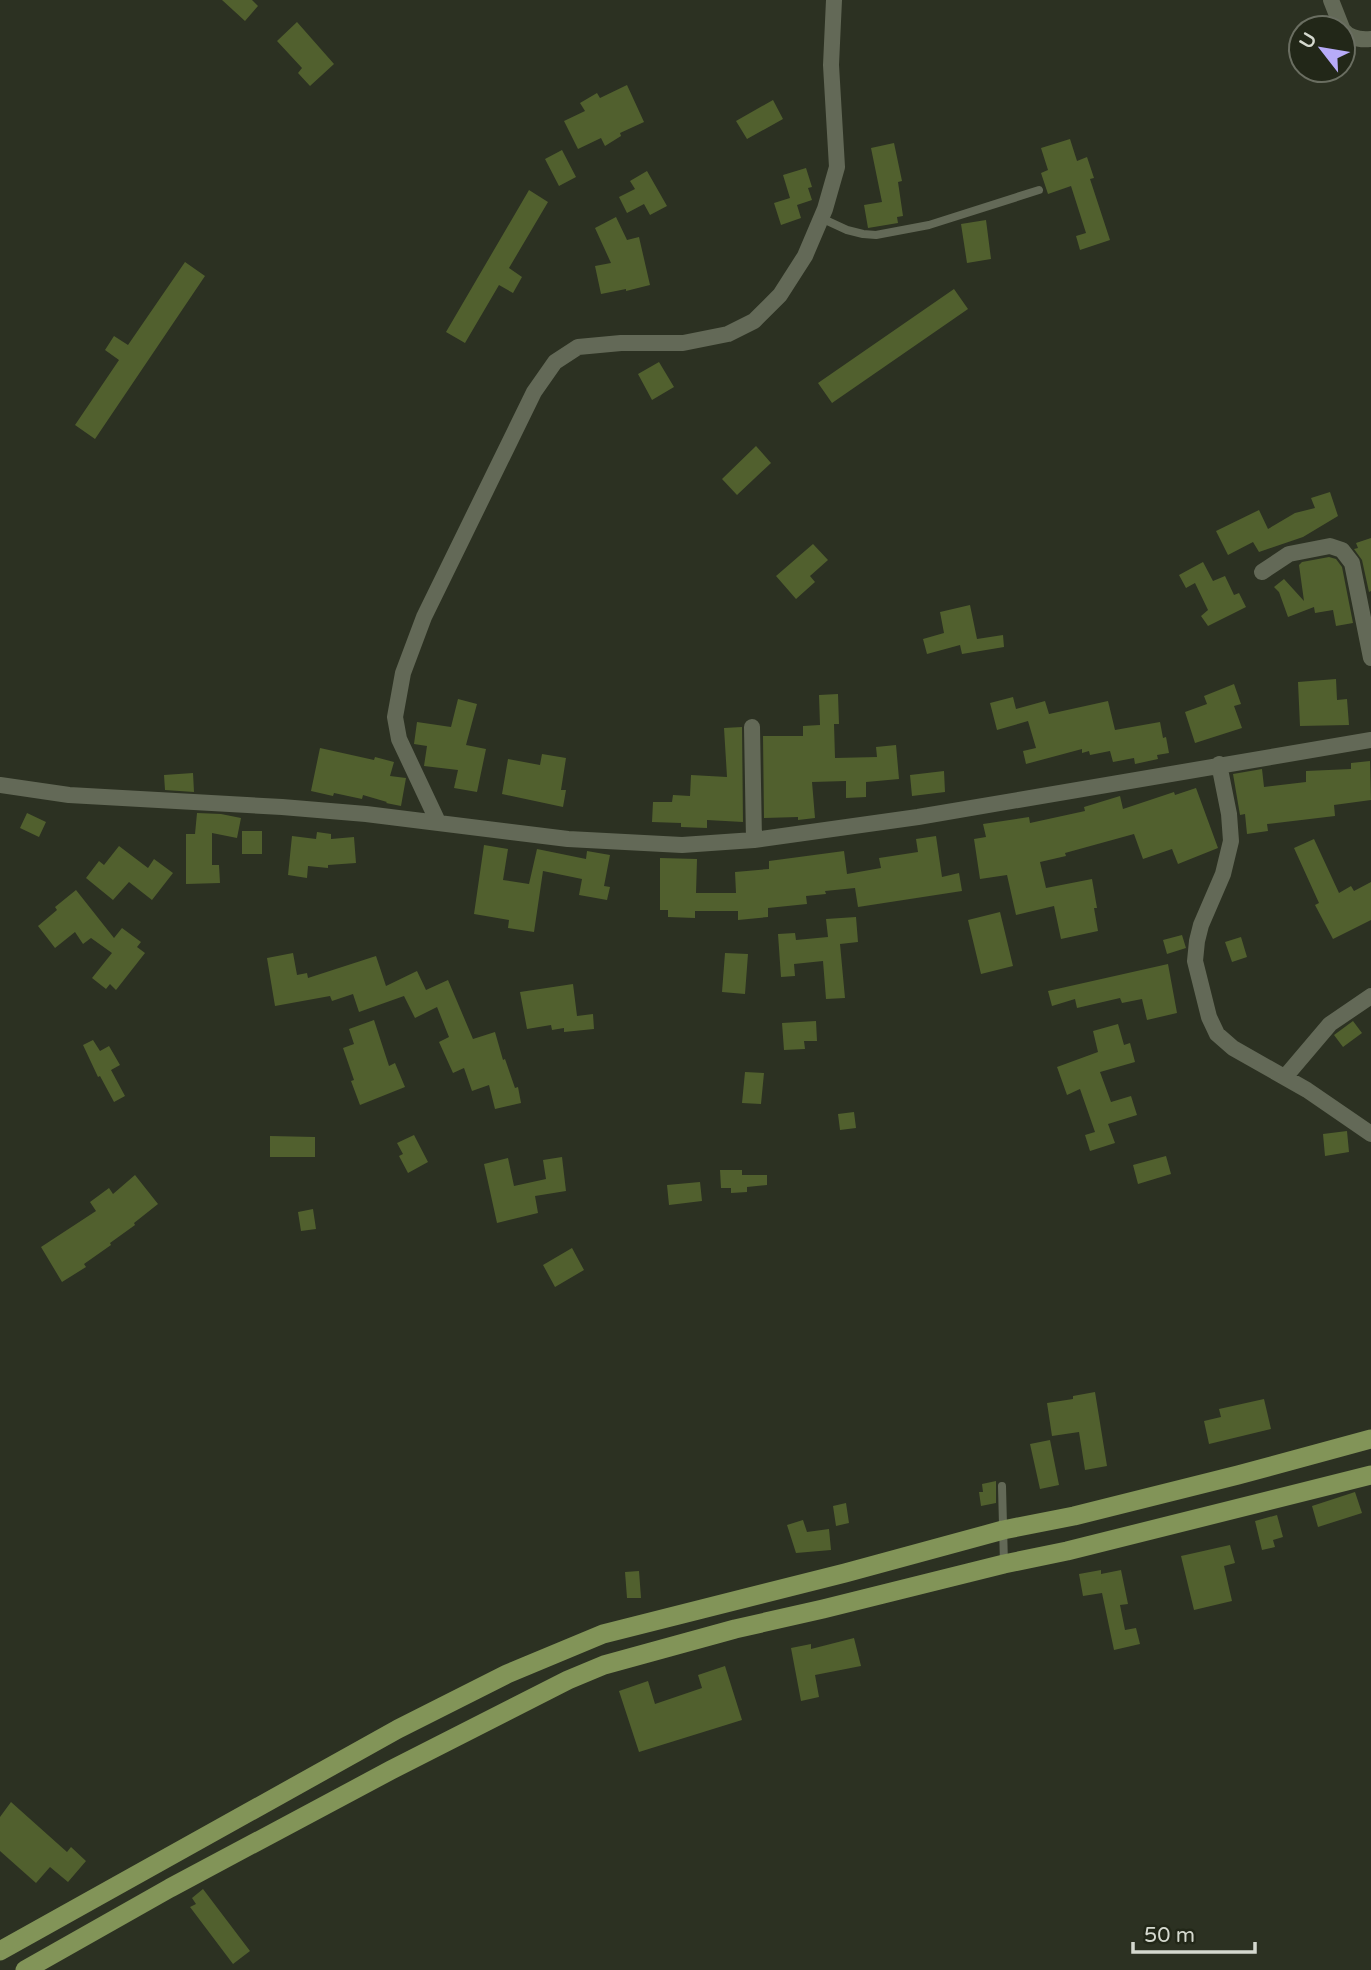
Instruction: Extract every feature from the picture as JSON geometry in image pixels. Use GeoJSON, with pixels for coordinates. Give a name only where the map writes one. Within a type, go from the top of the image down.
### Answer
{"type":"FeatureCollection","features":[{"type":"Feature","properties":{"kind":"highway"},"geometry":{"type":"LineString","coordinates":[[0,1951],[398,1729],[507,1674],[603,1634],[1003,1530],[1074,1516],[1371,1439]]}},
{"type":"Feature","properties":{"kind":"highway"},"geometry":{"type":"LineString","coordinates":[[25,1970],[170,1888],[391,1770],[568,1680],[604,1665],[735,1629],[1067,1551],[1371,1475]]}},
{"type":"Feature","properties":{"kind":"street"},"geometry":{"type":"LineString","coordinates":[[438,822],[399,739],[395,718],[403,673],[424,617],[534,393],[555,362],[578,347],[621,343],[683,343],[728,334],[754,321],[780,295],[805,257],[838,167],[831,65],[834,0]]}},
{"type":"Feature","properties":{"kind":"street"},"geometry":{"type":"LineString","coordinates":[[1262,572],[1289,554],[1330,546],[1342,550],[1352,563],[1371,658]]}},
{"type":"Feature","properties":{"kind":"street"},"geometry":{"type":"LineString","coordinates":[[752,727],[754,840]]}},
{"type":"Feature","properties":{"kind":"street"},"geometry":{"type":"LineString","coordinates":[[0,785],[69,795],[282,807],[438,822],[568,839],[682,845],[754,840],[918,817],[1371,740]]}},
{"type":"Feature","properties":{"kind":"street"},"geometry":{"type":"LineString","coordinates":[[1219,764],[1229,814],[1231,841],[1223,874],[1201,925],[1195,961],[1209,1017],[1217,1034],[1233,1048],[1326,1102],[1371,1134]]}},
{"type":"Feature","properties":{"kind":"street"},"geometry":{"type":"LineString","coordinates":[[1285,1077],[1330,1024],[1371,996]]}},
{"type":"Feature","properties":{"kind":"lane"},"geometry":{"type":"LineString","coordinates":[[821,219],[863,234],[895,232],[967,214],[1039,190]]}},
{"type":"Feature","properties":{"kind":"lane"},"geometry":{"type":"LineString","coordinates":[[1002,1486],[1004,1564]]}},
{"type":"Feature","properties":{"kind":"building"},"geometry":{"type":"Polygon","coordinates":[[[222,0],[252,0],[258,6],[245,21],[222,0]]]}},
{"type":"Feature","properties":{"kind":"building"},"geometry":{"type":"Polygon","coordinates":[[[297,22],[334,64],[310,86],[298,73],[302,68],[277,41],[297,22]]]}},
{"type":"Feature","properties":{"kind":"building"},"geometry":{"type":"Polygon","coordinates":[[[627,85],[644,122],[620,133],[621,136],[605,146],[601,138],[578,149],[564,121],[585,111],[580,103],[597,93],[600,98],[627,85]]]}},
{"type":"Feature","properties":{"kind":"building"},"geometry":{"type":"Polygon","coordinates":[[[773,100],[783,119],[747,139],[736,121],[773,100]]]}},
{"type":"Feature","properties":{"kind":"building"},"geometry":{"type":"Polygon","coordinates":[[[1070,139],[1077,161],[1087,157],[1094,178],[1090,179],[1110,240],[1080,250],[1076,236],[1086,233],[1071,186],[1048,194],[1041,173],[1048,170],[1041,148],[1070,139]]]}},
{"type":"Feature","properties":{"kind":"building"},"geometry":{"type":"Polygon","coordinates":[[[894,143],[902,181],[898,182],[903,216],[897,217],[898,223],[868,228],[864,205],[882,202],[871,148],[894,143]]]}},
{"type":"Feature","properties":{"kind":"building"},"geometry":{"type":"Polygon","coordinates":[[[562,150],[576,177],[559,186],[545,159],[562,150]]]}},
{"type":"Feature","properties":{"kind":"building"},"geometry":{"type":"Polygon","coordinates":[[[806,168],[812,187],[808,188],[812,200],[797,205],[801,218],[781,225],[774,203],[790,198],[783,175],[806,168]]]}},
{"type":"Feature","properties":{"kind":"building"},"geometry":{"type":"Polygon","coordinates":[[[647,171],[667,206],[650,215],[644,204],[627,213],[619,197],[635,189],[630,181],[647,171]]]}},
{"type":"Feature","properties":{"kind":"building"},"geometry":{"type":"Polygon","coordinates":[[[529,190],[548,202],[509,268],[522,277],[513,293],[499,285],[465,343],[446,332],[529,190]]]}},
{"type":"Feature","properties":{"kind":"building"},"geometry":{"type":"Polygon","coordinates":[[[616,217],[627,240],[639,237],[650,285],[601,294],[595,266],[611,263],[595,228],[616,217]]]}},
{"type":"Feature","properties":{"kind":"building"},"geometry":{"type":"Polygon","coordinates":[[[986,220],[991,259],[967,263],[961,224],[986,220]]]}},
{"type":"Feature","properties":{"kind":"building"},"geometry":{"type":"Polygon","coordinates":[[[185,262],[205,276],[95,439],[75,425],[119,360],[105,350],[114,336],[128,345],[185,262]]]}},
{"type":"Feature","properties":{"kind":"building"},"geometry":{"type":"Polygon","coordinates":[[[954,289],[968,309],[832,403],[818,383],[954,289]]]}},
{"type":"Feature","properties":{"kind":"building"},"geometry":{"type":"Polygon","coordinates":[[[659,362],[674,387],[652,400],[638,374],[659,362]]]}},
{"type":"Feature","properties":{"kind":"building"},"geometry":{"type":"Polygon","coordinates":[[[756,446],[771,463],[737,495],[722,479],[756,446]]]}},
{"type":"Feature","properties":{"kind":"building"},"geometry":{"type":"Polygon","coordinates":[[[1330,492],[1338,516],[1303,537],[1259,552],[1253,542],[1228,555],[1216,531],[1259,510],[1268,529],[1295,513],[1315,508],[1311,498],[1330,492]]]}},
{"type":"Feature","properties":{"kind":"building"},"geometry":{"type":"Polygon","coordinates":[[[1371,538],[1369,592],[1362,560],[1354,549],[1358,548],[1356,543],[1371,538]]]}},
{"type":"Feature","properties":{"kind":"building"},"geometry":{"type":"Polygon","coordinates":[[[813,544],[828,560],[810,576],[815,582],[796,599],[776,576],[813,544]]]}},
{"type":"Feature","properties":{"kind":"building"},"geometry":{"type":"Polygon","coordinates":[[[1329,557],[1336,559],[1342,567],[1353,623],[1336,626],[1333,610],[1315,613],[1314,607],[1288,617],[1279,592],[1274,587],[1284,579],[1304,601],[1299,565],[1302,562],[1329,557]]]}},
{"type":"Feature","properties":{"kind":"building"},"geometry":{"type":"Polygon","coordinates":[[[1203,562],[1213,581],[1225,576],[1234,595],[1239,593],[1246,607],[1208,626],[1201,616],[1208,610],[1195,583],[1186,588],[1179,575],[1203,562]]]}},
{"type":"Feature","properties":{"kind":"building"},"geometry":{"type":"Polygon","coordinates":[[[970,605],[977,639],[1003,635],[1004,647],[962,654],[960,645],[927,654],[923,639],[944,633],[940,612],[970,605]]]}},
{"type":"Feature","properties":{"kind":"building"},"geometry":{"type":"Polygon","coordinates":[[[1336,679],[1337,700],[1347,699],[1349,725],[1300,726],[1298,682],[1336,679]]]}},
{"type":"Feature","properties":{"kind":"building"},"geometry":{"type":"Polygon","coordinates":[[[1234,684],[1241,704],[1234,706],[1242,728],[1195,743],[1185,712],[1207,704],[1204,696],[1234,684]]]}},
{"type":"Feature","properties":{"kind":"building"},"geometry":{"type":"Polygon","coordinates":[[[838,694],[839,724],[834,724],[835,758],[877,757],[876,747],[896,745],[899,779],[866,782],[866,797],[846,798],[846,781],[812,782],[815,818],[764,818],[763,736],[803,736],[803,726],[820,725],[819,695],[838,694]]]}},
{"type":"Feature","properties":{"kind":"building"},"geometry":{"type":"Polygon","coordinates":[[[1013,697],[1016,709],[1045,701],[1049,714],[1108,701],[1115,730],[1160,722],[1169,753],[1157,755],[1158,759],[1135,764],[1134,758],[1113,762],[1110,751],[1090,755],[1089,751],[1082,753],[1082,749],[1026,764],[1023,751],[1036,748],[1028,721],[997,730],[990,703],[1013,697]]]}},
{"type":"Feature","properties":{"kind":"building"},"geometry":{"type":"Polygon","coordinates":[[[458,699],[477,704],[466,745],[486,749],[477,792],[454,788],[458,770],[424,766],[427,746],[414,744],[417,722],[451,727],[458,699]]]}},
{"type":"Feature","properties":{"kind":"building"},"geometry":{"type":"Polygon","coordinates":[[[742,727],[743,822],[707,820],[707,828],[681,827],[681,823],[652,822],[653,802],[672,802],[673,795],[690,796],[691,775],[727,777],[724,728],[742,727]]]}},
{"type":"Feature","properties":{"kind":"building"},"geometry":{"type":"Polygon","coordinates":[[[320,748],[394,762],[390,776],[406,778],[401,806],[363,795],[362,799],[311,791],[320,748]]]}},
{"type":"Feature","properties":{"kind":"building"},"geometry":{"type":"Polygon","coordinates":[[[542,754],[566,758],[561,790],[566,790],[563,807],[502,794],[508,759],[540,765],[542,754]]]}},
{"type":"Feature","properties":{"kind":"building"},"geometry":{"type":"Polygon","coordinates":[[[1370,761],[1371,800],[1334,805],[1335,816],[1267,824],[1268,831],[1247,834],[1245,814],[1240,815],[1233,774],[1262,769],[1264,787],[1306,782],[1306,771],[1351,769],[1351,763],[1370,761]]]}},
{"type":"Feature","properties":{"kind":"building"},"geometry":{"type":"Polygon","coordinates":[[[944,771],[945,792],[912,796],[910,775],[944,771]]]}},
{"type":"Feature","properties":{"kind":"building"},"geometry":{"type":"Polygon","coordinates":[[[193,773],[194,792],[165,790],[164,775],[193,773]]]}},
{"type":"Feature","properties":{"kind":"building"},"geometry":{"type":"Polygon","coordinates":[[[1196,788],[1218,848],[1178,864],[1172,849],[1143,859],[1134,834],[1040,862],[1046,888],[1092,879],[1098,931],[1061,939],[1054,906],[1016,915],[1007,875],[980,879],[974,839],[986,837],[983,824],[1029,817],[1030,823],[1085,811],[1084,807],[1120,796],[1123,809],[1174,792],[1175,795],[1196,788]]]}},
{"type":"Feature","properties":{"kind":"building"},"geometry":{"type":"Polygon","coordinates":[[[27,813],[46,822],[39,837],[20,828],[27,813]]]}},
{"type":"Feature","properties":{"kind":"building"},"geometry":{"type":"Polygon","coordinates":[[[197,813],[241,818],[237,838],[212,833],[212,865],[219,865],[220,883],[186,884],[186,834],[195,834],[197,813]]]}},
{"type":"Feature","properties":{"kind":"building"},"geometry":{"type":"Polygon","coordinates":[[[242,831],[262,831],[262,854],[242,854],[242,831]]]}},
{"type":"Feature","properties":{"kind":"building"},"geometry":{"type":"Polygon","coordinates":[[[317,832],[331,834],[331,839],[354,837],[356,863],[328,865],[328,868],[308,866],[307,878],[288,875],[292,836],[316,839],[317,832]]]}},
{"type":"Feature","properties":{"kind":"building"},"geometry":{"type":"Polygon","coordinates":[[[936,836],[942,877],[959,873],[962,891],[858,907],[855,888],[825,891],[826,894],[806,896],[807,904],[768,908],[768,917],[738,920],[738,911],[695,911],[695,918],[668,917],[668,910],[660,910],[660,858],[697,859],[696,893],[736,893],[735,872],[769,869],[769,861],[844,851],[847,874],[881,868],[879,858],[918,852],[916,839],[936,836]]]}},
{"type":"Feature","properties":{"kind":"building"},"geometry":{"type":"Polygon","coordinates":[[[1314,839],[1339,893],[1351,886],[1354,891],[1371,882],[1371,920],[1333,939],[1315,905],[1319,903],[1294,848],[1314,839]]]}},
{"type":"Feature","properties":{"kind":"building"},"geometry":{"type":"Polygon","coordinates":[[[484,845],[508,849],[503,880],[529,884],[537,849],[586,859],[587,851],[610,855],[604,886],[610,887],[607,900],[579,895],[582,879],[543,871],[534,932],[508,928],[509,920],[474,914],[484,845]]]}},
{"type":"Feature","properties":{"kind":"building"},"geometry":{"type":"Polygon","coordinates":[[[119,846],[148,868],[154,859],[173,873],[152,900],[129,882],[113,900],[86,878],[99,861],[104,865],[119,846]]]}},
{"type":"Feature","properties":{"kind":"building"},"geometry":{"type":"Polygon","coordinates":[[[76,890],[114,938],[122,928],[141,942],[137,947],[145,953],[116,990],[110,984],[106,989],[92,978],[112,953],[91,938],[83,944],[75,932],[55,948],[38,926],[57,910],[55,907],[76,890]]]}},
{"type":"Feature","properties":{"kind":"building"},"geometry":{"type":"Polygon","coordinates":[[[1000,912],[1013,966],[981,974],[968,920],[1000,912]]]}},
{"type":"Feature","properties":{"kind":"building"},"geometry":{"type":"Polygon","coordinates":[[[856,917],[858,942],[840,944],[845,998],[826,999],[823,961],[794,964],[795,976],[781,977],[778,934],[795,933],[796,940],[828,937],[826,919],[856,917]]]}},
{"type":"Feature","properties":{"kind":"building"},"geometry":{"type":"Polygon","coordinates":[[[1182,935],[1186,948],[1167,954],[1163,940],[1182,935]]]}},
{"type":"Feature","properties":{"kind":"building"},"geometry":{"type":"Polygon","coordinates":[[[1241,937],[1247,957],[1232,962],[1225,942],[1241,937]]]}},
{"type":"Feature","properties":{"kind":"building"},"geometry":{"type":"Polygon","coordinates":[[[293,953],[297,975],[307,973],[308,978],[376,956],[386,986],[417,971],[426,990],[448,980],[473,1039],[495,1032],[503,1060],[505,1059],[515,1088],[518,1087],[521,1103],[495,1109],[489,1085],[472,1091],[464,1068],[453,1073],[439,1042],[449,1037],[437,1007],[415,1018],[404,996],[359,1012],[353,994],[332,1001],[330,996],[275,1006],[267,958],[293,953]]]}},
{"type":"Feature","properties":{"kind":"building"},"geometry":{"type":"Polygon","coordinates":[[[725,953],[748,954],[745,994],[722,992],[725,953]]]}},
{"type":"Feature","properties":{"kind":"building"},"geometry":{"type":"Polygon","coordinates":[[[1168,964],[1177,1013],[1147,1020],[1142,999],[1122,1003],[1120,998],[1077,1008],[1075,999],[1052,1006],[1048,991],[1168,964]]]}},
{"type":"Feature","properties":{"kind":"building"},"geometry":{"type":"Polygon","coordinates":[[[573,984],[577,1016],[593,1014],[594,1029],[564,1032],[564,1028],[552,1030],[551,1025],[527,1029],[520,992],[573,984]]]}},
{"type":"Feature","properties":{"kind":"building"},"geometry":{"type":"Polygon","coordinates":[[[374,1020],[389,1066],[395,1063],[405,1087],[360,1105],[343,1048],[354,1044],[349,1029],[374,1020]]]}},
{"type":"Feature","properties":{"kind":"building"},"geometry":{"type":"Polygon","coordinates":[[[816,1021],[817,1041],[804,1041],[805,1049],[784,1050],[782,1023],[816,1021]]]}},
{"type":"Feature","properties":{"kind":"building"},"geometry":{"type":"Polygon","coordinates":[[[1353,1021],[1362,1033],[1343,1047],[1334,1035],[1353,1021]]]}},
{"type":"Feature","properties":{"kind":"building"},"geometry":{"type":"Polygon","coordinates":[[[1118,1024],[1124,1045],[1130,1043],[1135,1062],[1100,1072],[1111,1102],[1131,1096],[1137,1115],[1108,1124],[1115,1143],[1090,1151],[1085,1135],[1095,1132],[1080,1089],[1067,1095],[1057,1067],[1098,1052],[1093,1031],[1118,1024]]]}},
{"type":"Feature","properties":{"kind":"building"},"geometry":{"type":"Polygon","coordinates":[[[93,1040],[100,1051],[109,1046],[120,1065],[111,1070],[125,1096],[114,1102],[100,1076],[98,1077],[83,1045],[93,1040]]]}},
{"type":"Feature","properties":{"kind":"building"},"geometry":{"type":"Polygon","coordinates":[[[745,1072],[764,1073],[761,1104],[742,1103],[745,1072]]]}},
{"type":"Feature","properties":{"kind":"building"},"geometry":{"type":"Polygon","coordinates":[[[854,1112],[856,1128],[840,1130],[838,1114],[854,1112]]]}},
{"type":"Feature","properties":{"kind":"building"},"geometry":{"type":"Polygon","coordinates":[[[1347,1131],[1349,1152],[1325,1156],[1323,1134],[1347,1131]]]}},
{"type":"Feature","properties":{"kind":"building"},"geometry":{"type":"Polygon","coordinates":[[[414,1135],[428,1162],[408,1173],[399,1156],[403,1154],[397,1143],[414,1135]]]}},
{"type":"Feature","properties":{"kind":"building"},"geometry":{"type":"Polygon","coordinates":[[[270,1136],[315,1137],[315,1157],[270,1157],[270,1136]]]}},
{"type":"Feature","properties":{"kind":"building"},"geometry":{"type":"Polygon","coordinates":[[[1166,1156],[1171,1174],[1138,1184],[1133,1165],[1166,1156]]]}},
{"type":"Feature","properties":{"kind":"building"},"geometry":{"type":"Polygon","coordinates":[[[562,1157],[566,1191],[535,1196],[538,1213],[497,1223],[484,1164],[508,1158],[514,1186],[546,1179],[543,1160],[562,1157]]]}},
{"type":"Feature","properties":{"kind":"building"},"geometry":{"type":"Polygon","coordinates":[[[720,1170],[742,1170],[742,1175],[767,1175],[767,1185],[747,1187],[747,1192],[731,1193],[731,1188],[721,1188],[720,1170]]]}},
{"type":"Feature","properties":{"kind":"building"},"geometry":{"type":"Polygon","coordinates":[[[135,1175],[158,1204],[110,1243],[111,1245],[84,1264],[86,1267],[62,1282],[41,1247],[96,1211],[90,1202],[109,1188],[113,1194],[135,1175]]]}},
{"type":"Feature","properties":{"kind":"building"},"geometry":{"type":"Polygon","coordinates":[[[700,1182],[702,1201],[669,1205],[667,1185],[700,1182]]]}},
{"type":"Feature","properties":{"kind":"building"},"geometry":{"type":"Polygon","coordinates":[[[313,1209],[316,1229],[301,1231],[298,1212],[313,1209]]]}},
{"type":"Feature","properties":{"kind":"building"},"geometry":{"type":"Polygon","coordinates":[[[572,1248],[584,1270],[555,1287],[543,1265],[572,1248]]]}},
{"type":"Feature","properties":{"kind":"building"},"geometry":{"type":"Polygon","coordinates":[[[1095,1392],[1107,1466],[1085,1470],[1079,1432],[1052,1436],[1047,1403],[1095,1392]]]}},
{"type":"Feature","properties":{"kind":"building"},"geometry":{"type":"Polygon","coordinates":[[[1264,1399],[1271,1429],[1209,1444],[1204,1421],[1221,1417],[1219,1409],[1264,1399]]]}},
{"type":"Feature","properties":{"kind":"building"},"geometry":{"type":"Polygon","coordinates":[[[1050,1440],[1059,1485],[1040,1489],[1030,1444],[1050,1440]]]}},
{"type":"Feature","properties":{"kind":"building"},"geometry":{"type":"Polygon","coordinates":[[[996,1481],[996,1503],[981,1506],[979,1492],[983,1492],[982,1484],[996,1481]]]}},
{"type":"Feature","properties":{"kind":"building"},"geometry":{"type":"Polygon","coordinates":[[[1355,1492],[1362,1513],[1318,1527],[1312,1506],[1355,1492]]]}},
{"type":"Feature","properties":{"kind":"building"},"geometry":{"type":"Polygon","coordinates":[[[846,1503],[849,1523],[836,1526],[833,1506],[846,1503]]]}},
{"type":"Feature","properties":{"kind":"building"},"geometry":{"type":"Polygon","coordinates":[[[1277,1515],[1283,1537],[1273,1540],[1275,1547],[1262,1550],[1255,1521],[1277,1515]]]}},
{"type":"Feature","properties":{"kind":"building"},"geometry":{"type":"Polygon","coordinates":[[[803,1520],[807,1532],[829,1529],[831,1550],[796,1553],[787,1525],[803,1520]]]}},
{"type":"Feature","properties":{"kind":"building"},"geometry":{"type":"Polygon","coordinates":[[[1230,1545],[1235,1563],[1224,1566],[1232,1601],[1194,1610],[1181,1556],[1230,1545]]]}},
{"type":"Feature","properties":{"kind":"building"},"geometry":{"type":"Polygon","coordinates":[[[1101,1570],[1101,1574],[1121,1570],[1128,1604],[1120,1605],[1125,1630],[1136,1628],[1140,1644],[1114,1650],[1102,1593],[1083,1596],[1079,1574],[1101,1570]]]}},
{"type":"Feature","properties":{"kind":"building"},"geometry":{"type":"Polygon","coordinates":[[[639,1571],[641,1598],[627,1598],[625,1572],[639,1571]]]}},
{"type":"Feature","properties":{"kind":"building"},"geometry":{"type":"Polygon","coordinates":[[[854,1638],[861,1666],[815,1675],[819,1697],[801,1701],[791,1648],[811,1644],[811,1649],[854,1638]]]}},
{"type":"Feature","properties":{"kind":"building"},"geometry":{"type":"Polygon","coordinates":[[[725,1666],[742,1720],[639,1752],[619,1691],[648,1681],[655,1704],[702,1688],[698,1675],[725,1666]]]}},
{"type":"Feature","properties":{"kind":"building"},"geometry":{"type":"Polygon","coordinates":[[[11,1802],[67,1852],[71,1847],[86,1861],[68,1882],[50,1867],[36,1883],[0,1851],[0,1817],[11,1802]]]}},
{"type":"Feature","properties":{"kind":"building"},"geometry":{"type":"Polygon","coordinates":[[[203,1889],[250,1951],[233,1964],[190,1907],[196,1904],[192,1898],[203,1889]]]}}]}
